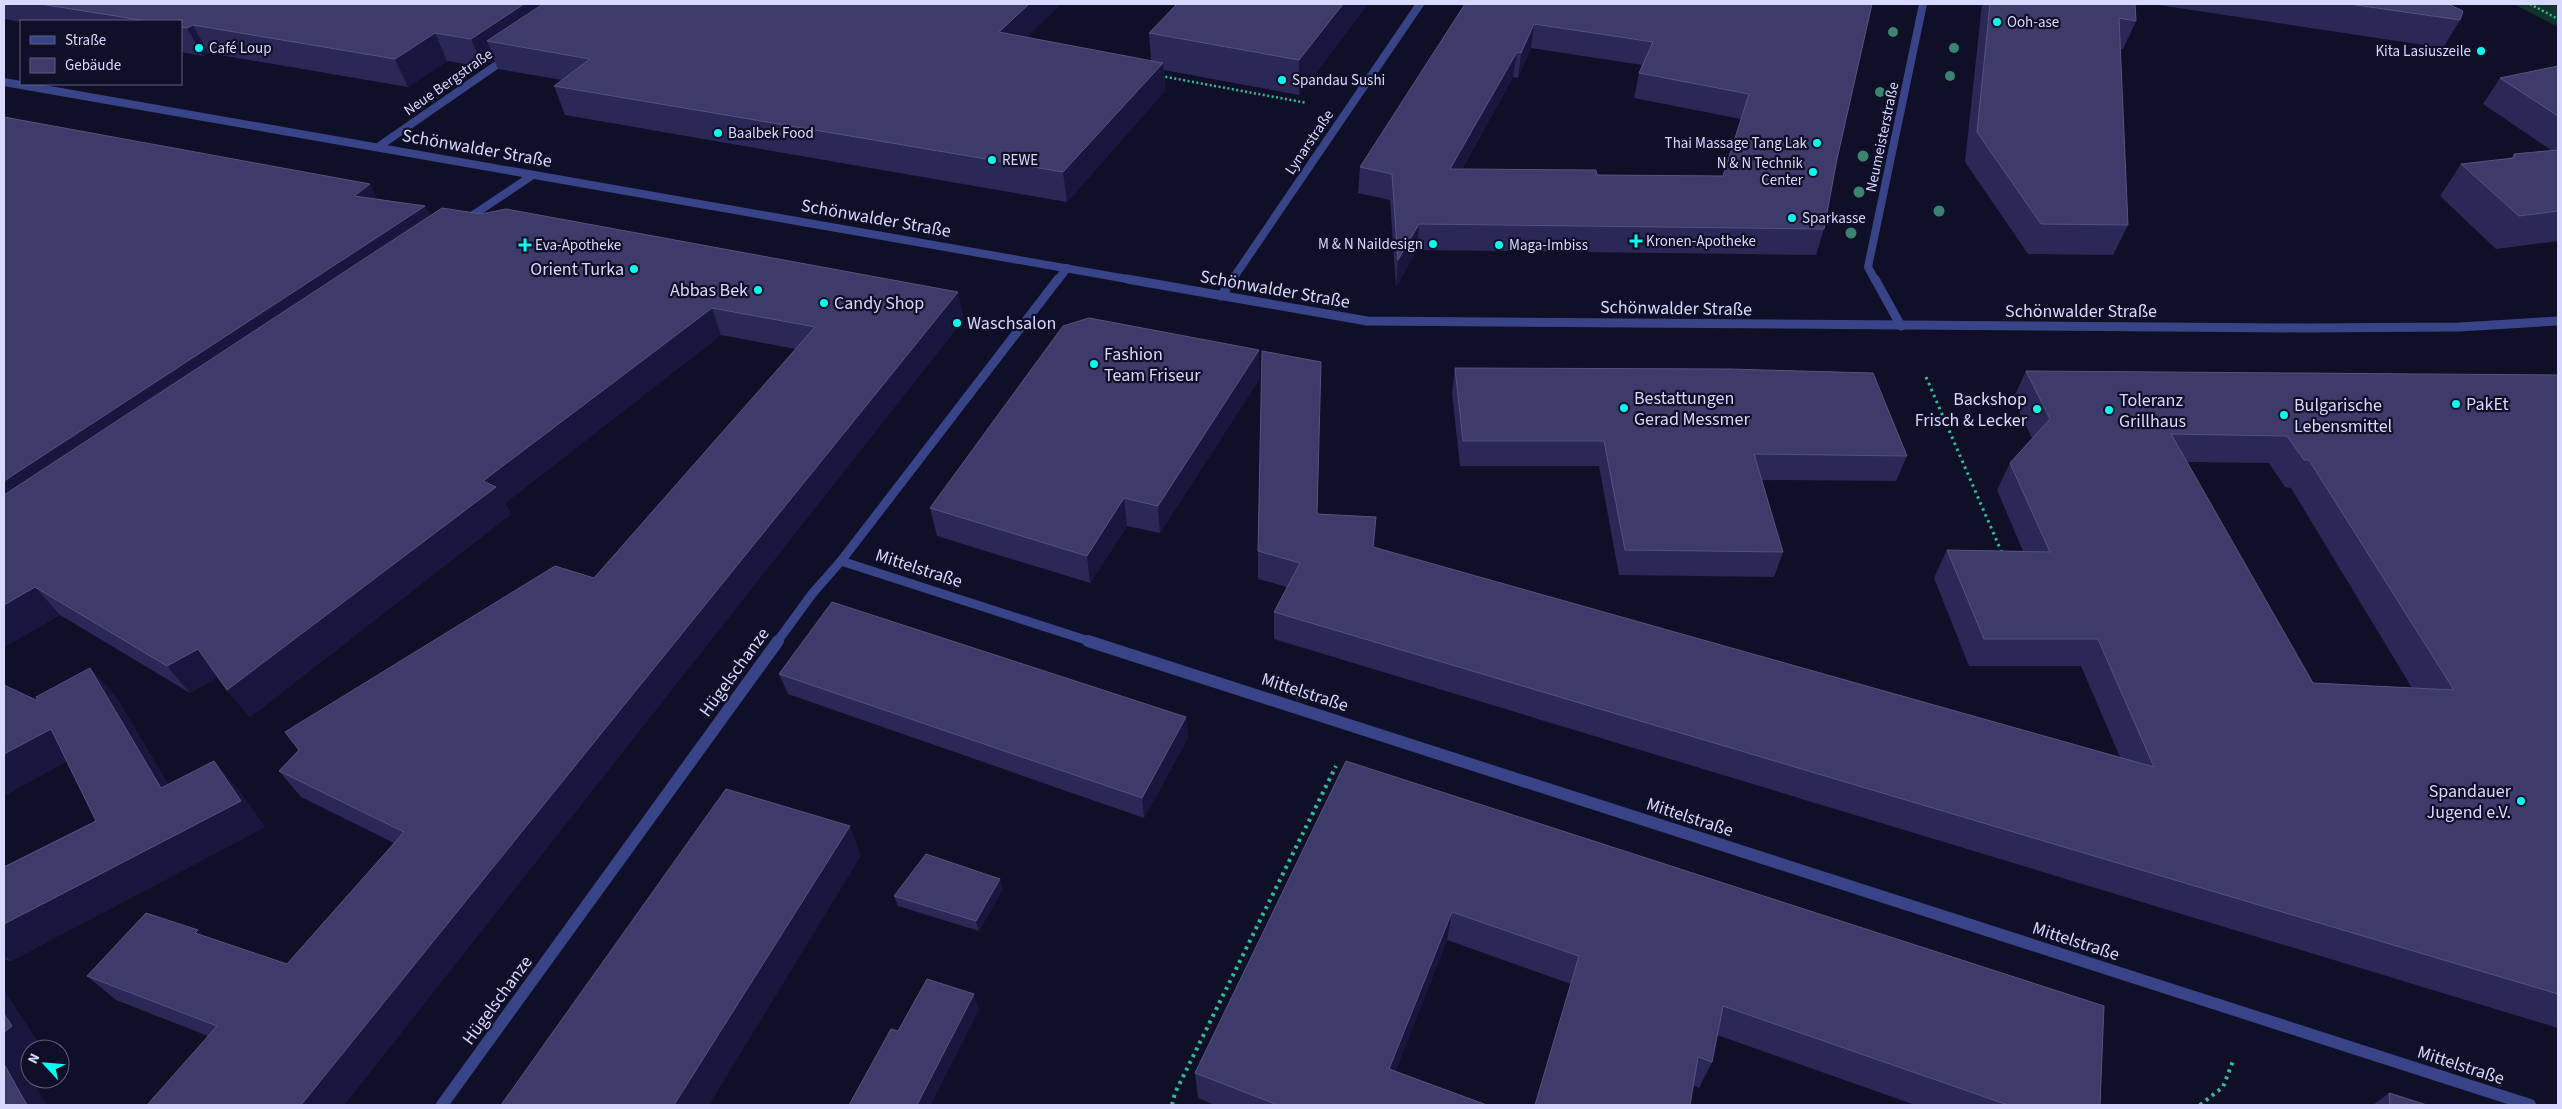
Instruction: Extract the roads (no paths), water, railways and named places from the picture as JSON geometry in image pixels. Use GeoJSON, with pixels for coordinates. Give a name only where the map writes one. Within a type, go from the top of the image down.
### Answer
{"type":"FeatureCollection","features":[{"type":"Feature","properties":{"kind":"street","name":"Lynarstraße"},"geometry":{"type":"LineString","coordinates":[[1221,296],[1420,4]]}},
{"type":"Feature","properties":{"kind":"street","name":"Neumeisterstraße"},"geometry":{"type":"LineString","coordinates":[[1901,326],[1868,267],[1923,4]]}},
{"type":"Feature","properties":{"kind":"street","name":"Neue Bergstraße"},"geometry":{"type":"LineString","coordinates":[[378,148],[514,53]]}},
{"type":"Feature","properties":{"kind":"street","name":"Schönwalder Straße"},"geometry":{"type":"LineString","coordinates":[[4,82],[20,85]]}},
{"type":"Feature","properties":{"kind":"street","name":"Schönwalder Straße"},"geometry":{"type":"LineString","coordinates":[[21,85],[1067,268],[1329,316],[1368,320],[2304,328],[2459,326],[2558,321]]}},
{"type":"Feature","properties":{"kind":"street"},"geometry":{"type":"LineString","coordinates":[[453,228],[532,175]]}},
{"type":"Feature","properties":{"kind":"street","name":"Hügelschanze"},"geometry":{"type":"LineString","coordinates":[[442,1105],[806,602],[840,561],[1067,268]]}},
{"type":"Feature","properties":{"kind":"street","name":"Mittelstraße"},"geometry":{"type":"LineString","coordinates":[[840,561],[2530,1105]]}},
{"type":"Feature","properties":{"kind":"place","name":"Ooh-ase"},"geometry":{"type":"Point","coordinates":[1997,22]}},
{"type":"Feature","properties":{"kind":"place","name":"Café Loup"},"geometry":{"type":"Point","coordinates":[199,48]}},
{"type":"Feature","properties":{"kind":"place","name":"Kita Lasiuszeile"},"geometry":{"type":"Point","coordinates":[2481,51]}},
{"type":"Feature","properties":{"kind":"place","name":"Spandau Sushi"},"geometry":{"type":"Point","coordinates":[1282,80]}},
{"type":"Feature","properties":{"kind":"place","name":"Baalbek Food"},"geometry":{"type":"Point","coordinates":[718,133]}},
{"type":"Feature","properties":{"kind":"place","name":"Thai Massage Tang Lak"},"geometry":{"type":"Point","coordinates":[1817,143]}},
{"type":"Feature","properties":{"kind":"place","name":"REWE"},"geometry":{"type":"Point","coordinates":[992,160]}},
{"type":"Feature","properties":{"kind":"place","name":"N & N Technik Center"},"geometry":{"type":"Point","coordinates":[1813,172]}},
{"type":"Feature","properties":{"kind":"place","name":"Sparkasse"},"geometry":{"type":"Point","coordinates":[1792,218]}},
{"type":"Feature","properties":{"kind":"place","name":"Kronen-Apotheke"},"geometry":{"type":"Point","coordinates":[1636,241]}},
{"type":"Feature","properties":{"kind":"place","name":"M & N Naildesign"},"geometry":{"type":"Point","coordinates":[1433,244]}},
{"type":"Feature","properties":{"kind":"place","name":"Eva-Apotheke"},"geometry":{"type":"Point","coordinates":[525,245]}},
{"type":"Feature","properties":{"kind":"place","name":"Maga-Imbiss"},"geometry":{"type":"Point","coordinates":[1499,245]}},
{"type":"Feature","properties":{"kind":"place","name":"Orient Turka"},"geometry":{"type":"Point","coordinates":[634,269]}},
{"type":"Feature","properties":{"kind":"place","name":"Abbas Bek"},"geometry":{"type":"Point","coordinates":[758,290]}},
{"type":"Feature","properties":{"kind":"place","name":"Candy Shop"},"geometry":{"type":"Point","coordinates":[824,303]}},
{"type":"Feature","properties":{"kind":"place","name":"Waschsalon"},"geometry":{"type":"Point","coordinates":[957,323]}},
{"type":"Feature","properties":{"kind":"place","name":"Fashion Team Friseur"},"geometry":{"type":"Point","coordinates":[1094,364]}},
{"type":"Feature","properties":{"kind":"place","name":"PakEt"},"geometry":{"type":"Point","coordinates":[2456,404]}},
{"type":"Feature","properties":{"kind":"place","name":"Bestattungen Gerad Messmer"},"geometry":{"type":"Point","coordinates":[1624,408]}},
{"type":"Feature","properties":{"kind":"place","name":"Backshop Frisch & Lecker"},"geometry":{"type":"Point","coordinates":[2037,409]}},
{"type":"Feature","properties":{"kind":"place","name":"Toleranz Grillhaus"},"geometry":{"type":"Point","coordinates":[2109,410]}},
{"type":"Feature","properties":{"kind":"place","name":"Bulgarische Lebensmittel"},"geometry":{"type":"Point","coordinates":[2284,415]}},
{"type":"Feature","properties":{"kind":"place","name":"Spandauer Jugend e.V."},"geometry":{"type":"Point","coordinates":[2521,801]}}]}
